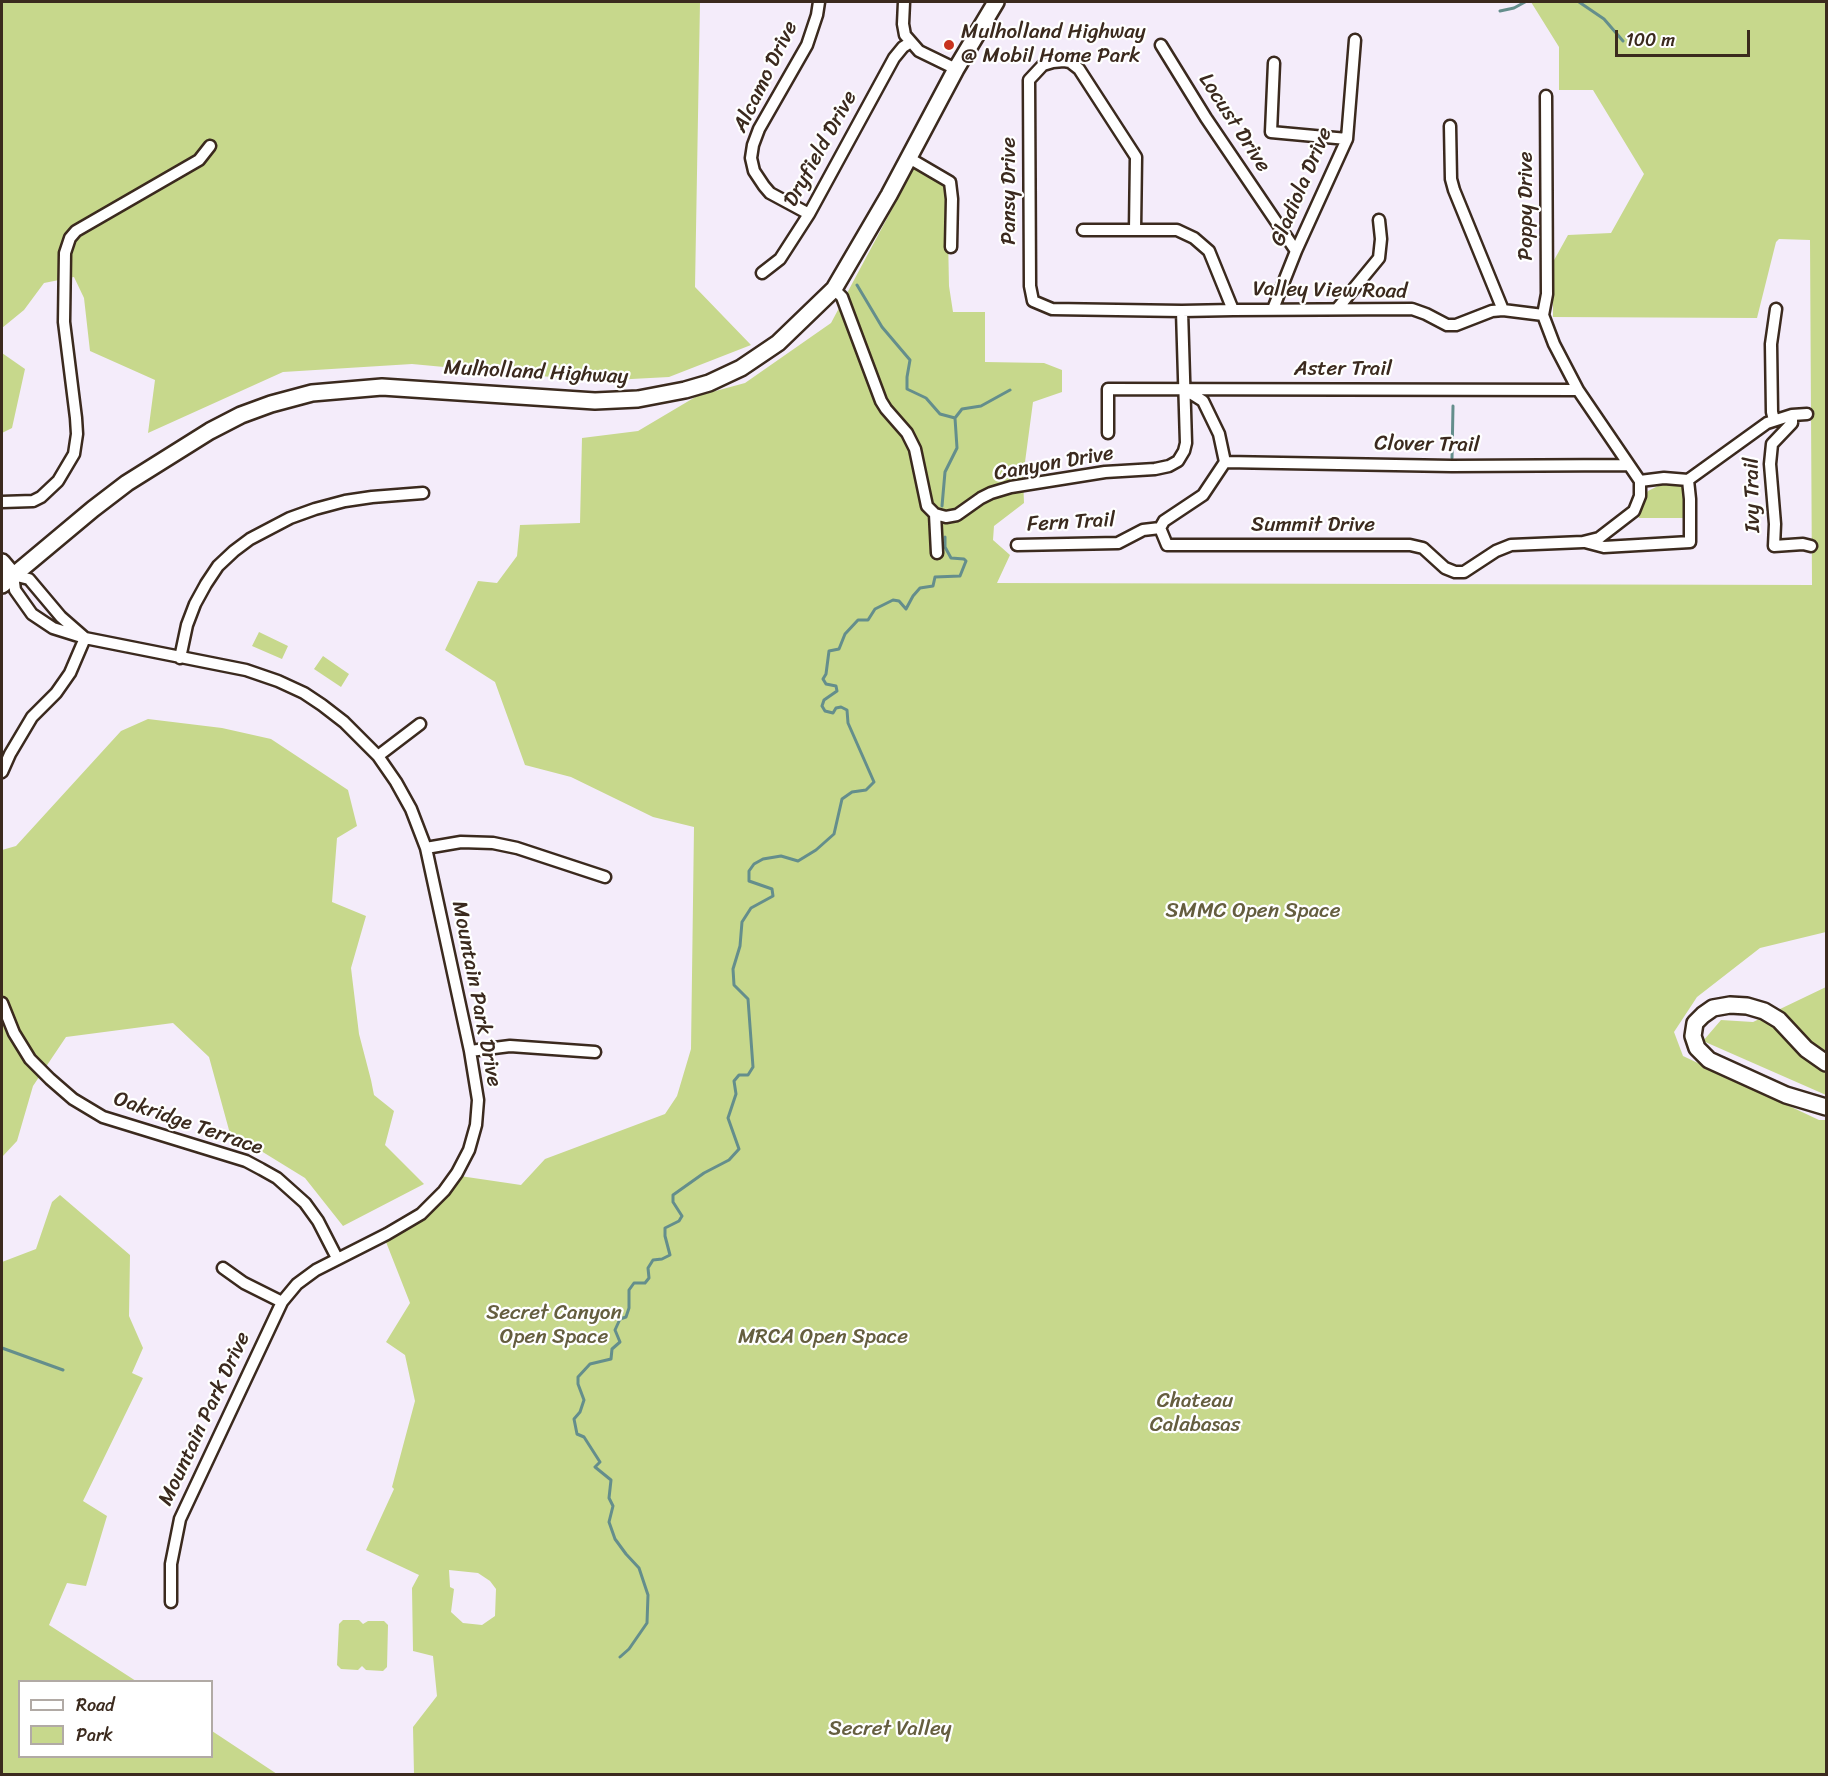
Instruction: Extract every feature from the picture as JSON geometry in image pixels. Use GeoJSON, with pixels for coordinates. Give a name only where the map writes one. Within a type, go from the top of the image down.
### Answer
{"type":"FeatureCollection","features":[{"type":"Feature","properties":{"kind":"main road","name":"Mulholland Highway"},"geometry":{"type":"LineString","coordinates":[[7,580],[93,509],[147,470],[210,431],[242,415],[272,404],[312,393],[382,387],[595,401],[638,399],[669,394],[729,375],[754,360],[790,332],[834,289],[909,158],[956,69],[996,2]]}},
{"type":"Feature","properties":{"kind":"main road"},"geometry":{"type":"LineString","coordinates":[[2,562],[7,580]]}},
{"type":"Feature","properties":{"kind":"main road"},"geometry":{"type":"LineString","coordinates":[[1827,1063],[1806,1049],[1779,1020],[1764,1011],[1747,1006],[1730,1005],[1713,1008],[1695,1023],[1693,1036],[1697,1047],[1709,1060],[1786,1095],[1827,1107]]}},
{"type":"Feature","properties":{"kind":"street","name":"Alcamo Drive"},"geometry":{"type":"LineString","coordinates":[[809,214],[770,193],[754,171],[752,158],[753,145],[759,129],[807,45],[819,2]]}},
{"type":"Feature","properties":{"kind":"street"},"geometry":{"type":"LineString","coordinates":[[904,2],[905,35],[919,51],[956,69]]}},
{"type":"Feature","properties":{"kind":"street","name":"Gladiola Drive"},"geometry":{"type":"LineString","coordinates":[[1273,309],[1296,251],[1347,139],[1354,40]]}},
{"type":"Feature","properties":{"kind":"street","name":"Dryfield Drive"},"geometry":{"type":"LineString","coordinates":[[762,273],[780,259],[809,214],[894,58],[903,47],[911,42]]}},
{"type":"Feature","properties":{"kind":"street","name":"Locust Drive"},"geometry":{"type":"LineString","coordinates":[[1161,45],[1206,118],[1296,251]]}},
{"type":"Feature","properties":{"kind":"street","name":"Pansy Drive"},"geometry":{"type":"LineString","coordinates":[[1033,302],[1030,286],[1029,80],[1043,65],[1053,62],[1070,63],[1079,69],[1136,157],[1135,230]]}},
{"type":"Feature","properties":{"kind":"street"},"geometry":{"type":"LineString","coordinates":[[1274,63],[1271,132],[1347,139]]}},
{"type":"Feature","properties":{"kind":"street","name":"Poppy Drive"},"geometry":{"type":"LineString","coordinates":[[1543,315],[1546,294],[1546,96]]}},
{"type":"Feature","properties":{"kind":"street"},"geometry":{"type":"LineString","coordinates":[[1450,126],[1451,179],[1454,190],[1503,310]]}},
{"type":"Feature","properties":{"kind":"street"},"geometry":{"type":"LineString","coordinates":[[2,502],[33,501],[41,497],[58,481],[74,454],[77,434],[76,418],[64,322],[65,253],[70,238],[76,231],[199,160],[210,146]]}},
{"type":"Feature","properties":{"kind":"street"},"geometry":{"type":"LineString","coordinates":[[909,158],[947,178],[950,182],[951,247]]}},
{"type":"Feature","properties":{"kind":"street"},"geometry":{"type":"LineString","coordinates":[[1337,309],[1379,258],[1381,239],[1379,220]]}},
{"type":"Feature","properties":{"kind":"street"},"geometry":{"type":"LineString","coordinates":[[1083,230],[1177,230],[1194,238],[1209,251],[1233,310]]}},
{"type":"Feature","properties":{"kind":"street"},"geometry":{"type":"LineString","coordinates":[[834,289],[842,297],[881,401],[907,433],[915,449],[926,501],[935,514],[937,553]]}},
{"type":"Feature","properties":{"kind":"street","name":"Valley View Road"},"geometry":{"type":"LineString","coordinates":[[1033,302],[1052,309],[1182,311],[1412,309],[1447,325],[1456,325],[1492,311],[1503,310],[1543,315]]}},
{"type":"Feature","properties":{"kind":"street"},"geometry":{"type":"LineString","coordinates":[[1774,420],[1771,344],[1776,309]]}},
{"type":"Feature","properties":{"kind":"street","name":"Canyon Drive"},"geometry":{"type":"LineString","coordinates":[[935,514],[946,517],[957,515],[981,498],[1011,487],[1094,473],[1155,470],[1178,461],[1184,452],[1186,443],[1182,311]]}},
{"type":"Feature","properties":{"kind":"street"},"geometry":{"type":"LineString","coordinates":[[1543,315],[1554,344],[1578,390],[1640,481],[1664,478],[1688,480],[1774,420],[1807,414]]}},
{"type":"Feature","properties":{"kind":"street","name":"Aster Trail"},"geometry":{"type":"LineString","coordinates":[[1108,433],[1108,389],[1578,390]]}},
{"type":"Feature","properties":{"kind":"street"},"geometry":{"type":"LineString","coordinates":[[1160,528],[1164,521],[1203,495],[1225,462],[1219,434],[1203,401],[1184,389]]}},
{"type":"Feature","properties":{"kind":"street","name":"Ivy Trail"},"geometry":{"type":"LineString","coordinates":[[1792,415],[1792,423],[1772,444],[1770,464],[1774,546],[1803,544],[1811,546]]}},
{"type":"Feature","properties":{"kind":"street","name":"Clover Trail"},"geometry":{"type":"LineString","coordinates":[[1225,462],[1452,466],[1628,465]]}},
{"type":"Feature","properties":{"kind":"street"},"geometry":{"type":"LineString","coordinates":[[1583,542],[1604,547],[1690,542],[1688,480]]}},
{"type":"Feature","properties":{"kind":"street","name":"Summit Drive"},"geometry":{"type":"LineString","coordinates":[[1160,528],[1164,542],[1169,545],[1410,545],[1423,548],[1445,568],[1455,572],[1464,572],[1496,551],[1511,545],[1583,542],[1599,538],[1634,511],[1640,496],[1640,481]]}},
{"type":"Feature","properties":{"kind":"street"},"geometry":{"type":"LineString","coordinates":[[180,658],[195,604],[206,584],[218,566],[250,539],[290,518],[335,503],[423,493]]}},
{"type":"Feature","properties":{"kind":"street","name":"Fern Trail"},"geometry":{"type":"LineString","coordinates":[[1017,545],[1118,543],[1143,530],[1160,528]]}},
{"type":"Feature","properties":{"kind":"street"},"geometry":{"type":"LineString","coordinates":[[2,772],[32,717],[57,693],[70,674],[85,638],[61,616],[29,579],[7,580]]}},
{"type":"Feature","properties":{"kind":"street","name":"Mountain Park Drive"},"geometry":{"type":"LineString","coordinates":[[7,580],[35,616],[54,628],[85,638],[246,670],[304,693],[344,722],[378,756],[411,809],[426,848],[470,1051],[478,1100],[476,1125],[469,1150],[444,1191],[421,1214],[387,1234],[315,1269],[297,1284],[282,1302],[180,1519],[171,1564],[171,1602]]}},
{"type":"Feature","properties":{"kind":"street"},"geometry":{"type":"LineString","coordinates":[[35,616],[51,604]]}},
{"type":"Feature","properties":{"kind":"street"},"geometry":{"type":"LineString","coordinates":[[378,756],[420,724]]}},
{"type":"Feature","properties":{"kind":"street"},"geometry":{"type":"LineString","coordinates":[[426,848],[461,842],[493,843],[516,848],[605,877]]}},
{"type":"Feature","properties":{"kind":"street","name":"Oakridge Terrace"},"geometry":{"type":"LineString","coordinates":[[2,1003],[14,1032],[30,1059],[73,1099],[103,1117],[246,1161],[269,1173],[305,1203],[318,1221],[337,1257]]}},
{"type":"Feature","properties":{"kind":"street"},"geometry":{"type":"LineString","coordinates":[[470,1051],[510,1046],[595,1052]]}},
{"type":"Feature","properties":{"kind":"street"},"geometry":{"type":"LineString","coordinates":[[222,1268],[244,1283],[282,1302]]}},
{"type":"Feature","properties":{"kind":"green space"},"geometry":{"type":"Polygon","coordinates":[[[2,2],[700,2],[695,287],[751,345],[669,377],[594,381],[412,364],[283,372],[148,433],[155,380],[90,351],[84,298],[74,277],[44,283],[24,310],[2,328],[2,2]]]}},
{"type":"Feature","properties":{"kind":"green space"},"geometry":{"type":"Polygon","coordinates":[[[1531,2],[1826,2],[1826,932],[1760,948],[1697,997],[1674,1032],[1683,1056],[1819,1120],[1826,1120],[1826,1774],[414,1774],[413,1727],[437,1696],[433,1656],[413,1651],[412,1588],[419,1575],[366,1550],[394,1489],[392,1487],[415,1401],[405,1355],[386,1342],[410,1303],[386,1242],[396,1237],[392,1229],[408,1220],[460,1176],[521,1185],[545,1159],[665,1114],[677,1096],[691,1049],[694,827],[653,817],[571,777],[525,765],[495,682],[445,650],[478,581],[497,583],[517,556],[520,525],[580,523],[582,438],[638,431],[697,396],[745,383],[831,323],[914,168],[941,180],[947,186],[949,286],[953,312],[985,312],[985,362],[1044,363],[1062,370],[1062,392],[1033,402],[1023,477],[1024,503],[994,526],[993,540],[1010,555],[997,583],[1812,585],[1810,240],[1779,239],[1776,242],[1757,318],[1553,317],[1553,262],[1568,235],[1611,233],[1644,174],[1593,90],[1559,90],[1559,47],[1531,2]],[[449,1570],[450,1587],[454,1589],[451,1612],[463,1623],[482,1625],[495,1616],[496,1589],[490,1581],[478,1573],[449,1570]]]}},
{"type":"Feature","properties":{"kind":"green space"},"geometry":{"type":"Polygon","coordinates":[[[2,353],[25,369],[12,428],[2,433],[2,353]]]}},
{"type":"Feature","properties":{"kind":"green space"},"geometry":{"type":"Polygon","coordinates":[[[1666,482],[1682,484],[1687,489],[1687,518],[1639,518],[1637,512],[1648,491],[1666,482]]]}},
{"type":"Feature","properties":{"kind":"green space"},"geometry":{"type":"Polygon","coordinates":[[[259,632],[288,646],[282,659],[252,646],[259,632]]]}},
{"type":"Feature","properties":{"kind":"green space"},"geometry":{"type":"Polygon","coordinates":[[[323,656],[349,674],[341,687],[314,669],[323,656]]]}},
{"type":"Feature","properties":{"kind":"green space"},"geometry":{"type":"Polygon","coordinates":[[[148,719],[222,728],[271,739],[348,790],[357,826],[337,838],[332,902],[366,916],[351,968],[359,1034],[374,1095],[394,1111],[385,1145],[424,1184],[343,1226],[305,1178],[253,1146],[232,1141],[209,1057],[173,1023],[66,1037],[33,1086],[17,1141],[2,1157],[2,850],[16,846],[121,731],[148,719]]]}},
{"type":"Feature","properties":{"kind":"green space"},"geometry":{"type":"Polygon","coordinates":[[[1826,987],[1826,1095],[1703,1041],[1721,1020],[1753,1022],[1826,987]]]}},
{"type":"Feature","properties":{"kind":"green space"},"geometry":{"type":"Polygon","coordinates":[[[60,1195],[130,1255],[129,1316],[143,1348],[132,1373],[143,1378],[83,1501],[107,1516],[86,1586],[67,1583],[49,1625],[134,1680],[18,1680],[18,1758],[213,1758],[213,1732],[277,1774],[2,1774],[2,1262],[36,1249],[52,1202],[60,1195]]]}},
{"type":"Feature","properties":{"kind":"green space"},"geometry":{"type":"Polygon","coordinates":[[[343,1620],[359,1620],[363,1624],[368,1621],[384,1621],[388,1625],[387,1667],[383,1671],[366,1670],[362,1666],[358,1670],[341,1669],[337,1665],[339,1624],[343,1620]]]}},
{"type":"Feature","properties":{"kind":"waterway"},"geometry":{"type":"LineString","coordinates":[[1500,11],[1514,8],[1525,2]]}},
{"type":"Feature","properties":{"kind":"waterway"},"geometry":{"type":"LineString","coordinates":[[1579,2],[1604,19],[1623,41]]}},
{"type":"Feature","properties":{"kind":"waterway"},"geometry":{"type":"LineString","coordinates":[[857,285],[882,327],[910,360],[907,389],[926,398],[940,414],[955,418],[957,448],[945,472],[942,506]]}},
{"type":"Feature","properties":{"kind":"waterway"},"geometry":{"type":"LineString","coordinates":[[955,418],[962,409],[981,406],[1010,390]]}},
{"type":"Feature","properties":{"kind":"waterway"},"geometry":{"type":"LineString","coordinates":[[1452,458],[1453,406]]}},
{"type":"Feature","properties":{"kind":"waterway"},"geometry":{"type":"LineString","coordinates":[[620,1657],[629,1649],[647,1623],[648,1595],[639,1568],[615,1539],[609,1522],[613,1506],[609,1498],[611,1480],[595,1467],[600,1462],[584,1437],[577,1434],[574,1419],[580,1412],[584,1400],[578,1377],[590,1364],[611,1359],[612,1349],[620,1342],[615,1330],[620,1319],[626,1317],[629,1308],[629,1290],[634,1283],[645,1283],[649,1278],[648,1268],[653,1260],[670,1255],[665,1228],[679,1221],[682,1216],[673,1202],[673,1195],[704,1173],[729,1160],[739,1149],[728,1118],[736,1094],[734,1081],[739,1075],[748,1075],[753,1067],[748,999],[734,985],[733,969],[740,946],[742,922],[751,908],[773,896],[772,889],[749,881],[749,871],[754,864],[763,859],[781,856],[798,861],[816,850],[834,834],[842,799],[852,792],[866,790],[874,782],[848,723],[847,710],[841,707],[836,708],[833,713],[825,711],[822,706],[824,700],[837,691],[836,686],[826,684],[823,679],[826,674],[829,651],[839,649],[845,634],[858,620],[868,620],[875,609],[893,600],[899,601],[906,609],[920,588],[933,586],[935,577],[960,576],[966,561],[951,558],[945,547],[945,537]]}},
{"type":"Feature","properties":{"kind":"waterway"},"geometry":{"type":"LineString","coordinates":[[2,1348],[63,1370]]}},
{"type":"Feature","properties":{"kind":"place","name":"Mulholland Highway @ Mobil Home Park"},"geometry":{"type":"Point","coordinates":[949,45]}},
{"type":"Feature","properties":{"kind":"park label","name":"SMMC Open Space"},"geometry":{"type":"Point","coordinates":[1253,912]}},
{"type":"Feature","properties":{"kind":"park label","name":"Secret Canyon Open Space"},"geometry":{"type":"Point","coordinates":[554,1326]}},
{"type":"Feature","properties":{"kind":"park label","name":"MRCA Open Space"},"geometry":{"type":"Point","coordinates":[823,1338]}},
{"type":"Feature","properties":{"kind":"park label","name":"Chateau Calabasas"},"geometry":{"type":"Point","coordinates":[1195,1414]}},
{"type":"Feature","properties":{"kind":"park label","name":"Secret Valley"},"geometry":{"type":"Point","coordinates":[890,1730]}}]}
